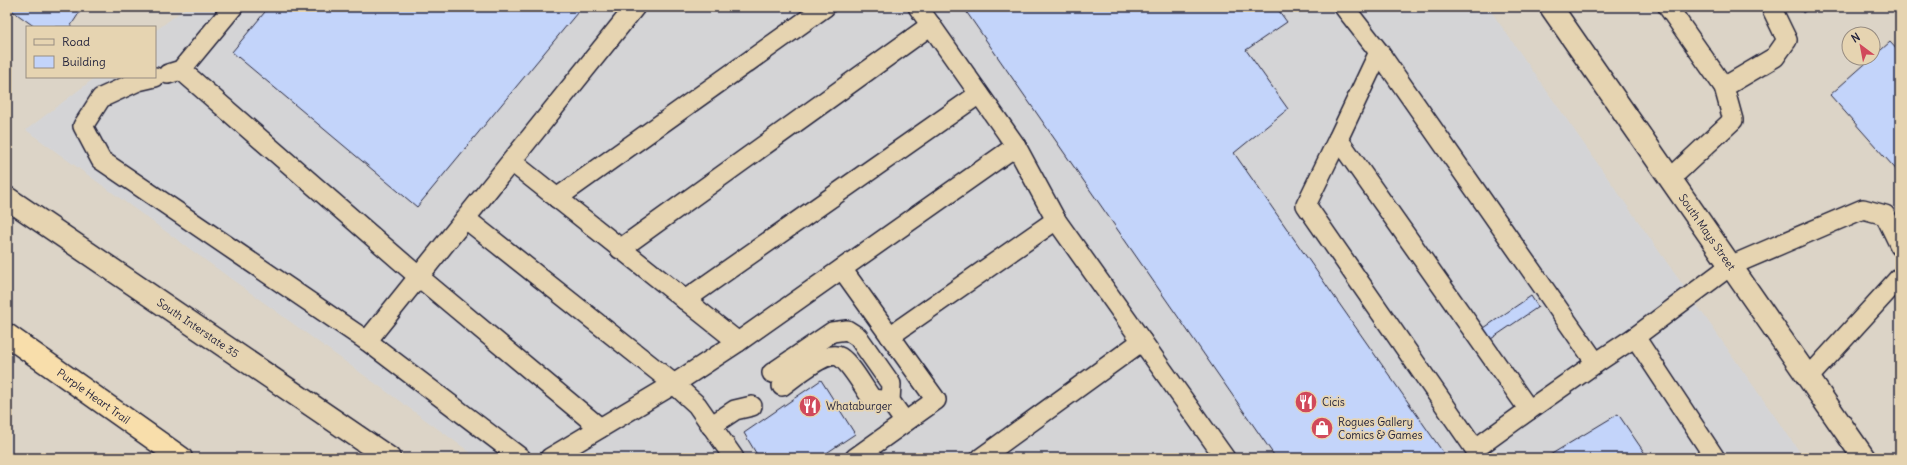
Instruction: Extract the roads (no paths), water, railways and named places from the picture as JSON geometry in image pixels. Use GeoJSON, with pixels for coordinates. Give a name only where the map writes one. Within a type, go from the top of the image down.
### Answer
{"type":"FeatureCollection","features":[{"type":"Feature","properties":{"kind":"highway","name":"Purple Heart Trail"},"geometry":{"type":"LineString","coordinates":[[7,335],[181,458]]}},
{"type":"Feature","properties":{"kind":"main road","name":"South Mays Street"},"geometry":{"type":"LineString","coordinates":[[1551,7],[1864,458]]}},
{"type":"Feature","properties":{"kind":"main road","name":"South Interstate 35"},"geometry":{"type":"LineString","coordinates":[[7,198],[389,458]]}},
{"type":"Feature","properties":{"kind":"lane"},"geometry":{"type":"LineString","coordinates":[[156,77],[181,70],[233,7]]}},
{"type":"Feature","properties":{"kind":"lane"},"geometry":{"type":"LineString","coordinates":[[367,341],[635,7]]}},
{"type":"Feature","properties":{"kind":"lane"},"geometry":{"type":"LineString","coordinates":[[557,198],[825,7]]}},
{"type":"Feature","properties":{"kind":"lane"},"geometry":{"type":"LineString","coordinates":[[918,7],[1016,146],[1056,220],[1225,458]]}},
{"type":"Feature","properties":{"kind":"lane"},"geometry":{"type":"LineString","coordinates":[[1344,7],[1379,52],[1596,363]]}},
{"type":"Feature","properties":{"kind":"lane"},"geometry":{"type":"LineString","coordinates":[[1668,7],[1724,87],[1734,120],[1670,179]]}},
{"type":"Feature","properties":{"kind":"lane"},"geometry":{"type":"LineString","coordinates":[[1724,87],[1775,57],[1787,40],[1770,7]]}},
{"type":"Feature","properties":{"kind":"lane"},"geometry":{"type":"LineString","coordinates":[[620,249],[931,25]]}},
{"type":"Feature","properties":{"kind":"lane"},"geometry":{"type":"LineString","coordinates":[[1379,52],[1306,205],[1475,449],[1635,337],[1730,266],[1863,209],[1885,215],[1900,246]]}},
{"type":"Feature","properties":{"kind":"lane"},"geometry":{"type":"LineString","coordinates":[[181,70],[419,277],[600,428]]}},
{"type":"Feature","properties":{"kind":"lane"},"geometry":{"type":"LineString","coordinates":[[151,78],[138,81],[101,98],[83,126],[101,160],[367,341],[521,458]]}},
{"type":"Feature","properties":{"kind":"lane"},"geometry":{"type":"LineString","coordinates":[[685,300],[979,94]]}},
{"type":"Feature","properties":{"kind":"lane"},"geometry":{"type":"LineString","coordinates":[[1338,139],[1529,410]]}},
{"type":"Feature","properties":{"kind":"lane"},"geometry":{"type":"LineString","coordinates":[[550,458],[674,384],[738,342],[1016,146]]}},
{"type":"Feature","properties":{"kind":"lane"},"geometry":{"type":"LineString","coordinates":[[512,162],[738,342]]}},
{"type":"Feature","properties":{"kind":"lane"},"geometry":{"type":"LineString","coordinates":[[466,219],[674,384],[697,406],[734,458]]}},
{"type":"Feature","properties":{"kind":"lane"},"geometry":{"type":"LineString","coordinates":[[890,336],[1056,220]]}},
{"type":"Feature","properties":{"kind":"lane"},"geometry":{"type":"LineString","coordinates":[[842,269],[936,400],[855,458]]}},
{"type":"Feature","properties":{"kind":"lane"},"geometry":{"type":"LineString","coordinates":[[1808,378],[1900,277]]}},
{"type":"Feature","properties":{"kind":"lane"},"geometry":{"type":"LineString","coordinates":[[890,400],[872,399],[840,356],[832,355],[824,357],[777,379],[832,332],[847,330],[858,337],[892,384],[890,400],[905,422]]}},
{"type":"Feature","properties":{"kind":"lane"},"geometry":{"type":"LineString","coordinates":[[1635,337],[1715,458]]}},
{"type":"Feature","properties":{"kind":"lane"},"geometry":{"type":"LineString","coordinates":[[981,458],[1142,341]]}},
{"type":"Feature","properties":{"kind":"lane"},"geometry":{"type":"LineString","coordinates":[[711,426],[743,403]]}},
{"type":"Feature","properties":{"kind":"place","name":"Cicis"},"geometry":{"type":"Point","coordinates":[1306,402]}},
{"type":"Feature","properties":{"kind":"place","name":"Whataburger"},"geometry":{"type":"Point","coordinates":[810,406]}},
{"type":"Feature","properties":{"kind":"place","name":"Rogues Gallery Comics & Games"},"geometry":{"type":"Point","coordinates":[1322,428]}}]}
